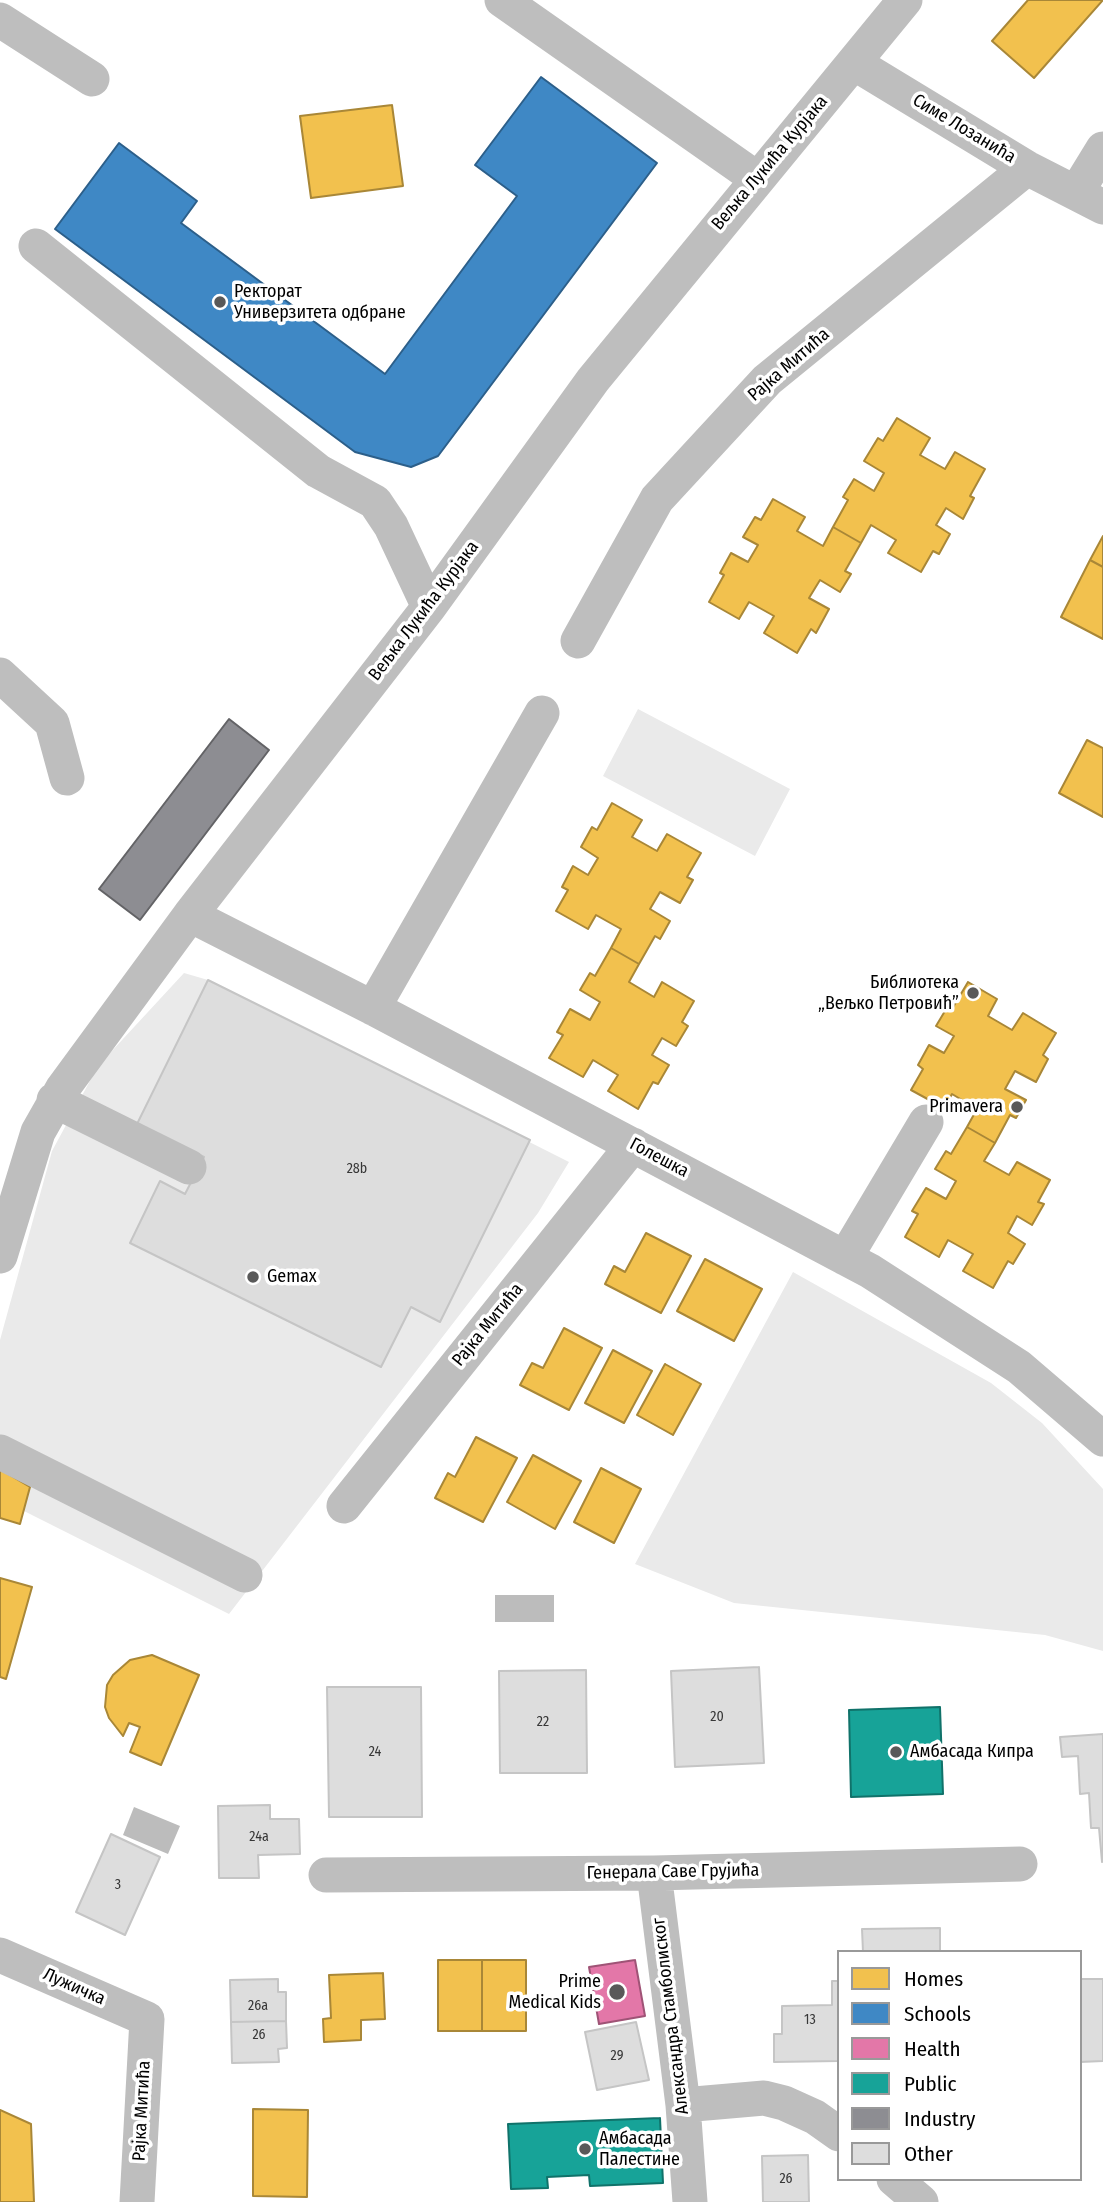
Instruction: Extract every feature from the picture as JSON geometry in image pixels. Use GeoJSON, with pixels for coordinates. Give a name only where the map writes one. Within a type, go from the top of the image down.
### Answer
{"type":"FeatureCollection","features":[{"type":"Feature","properties":{"kind":"street"},"geometry":{"type":"LineString","coordinates":[[502,0],[756,178]]}},
{"type":"Feature","properties":{"kind":"street","name":"Вељка Лукића Курјака"},"geometry":{"type":"LineString","coordinates":[[0,1256],[25,1169],[54,1100],[190,915],[429,607],[593,380],[756,178],[905,0]]}},
{"type":"Feature","properties":{"kind":"street"},"geometry":{"type":"LineString","coordinates":[[0,20],[92,79]]}},
{"type":"Feature","properties":{"kind":"street","name":"Симе Лозанића"},"geometry":{"type":"LineString","coordinates":[[854,62],[1027,168],[1090,200],[1103,149]]}},
{"type":"Feature","properties":{"kind":"street","name":"Рајка Митића"},"geometry":{"type":"LineString","coordinates":[[578,641],[657,499],[766,380],[1027,168]]}},
{"type":"Feature","properties":{"kind":"street"},"geometry":{"type":"LineString","coordinates":[[36,246],[318,471],[375,502],[391,526],[429,607]]}},
{"type":"Feature","properties":{"kind":"street"},"geometry":{"type":"LineString","coordinates":[[0,675],[52,723],[67,778]]}},
{"type":"Feature","properties":{"kind":"street"},"geometry":{"type":"LineString","coordinates":[[373,1008],[542,713]]}},
{"type":"Feature","properties":{"kind":"street","name":"Голешка"},"geometry":{"type":"LineString","coordinates":[[190,915],[633,1144],[845,1258],[1019,1367],[1103,1439]]}},
{"type":"Feature","properties":{"kind":"street"},"geometry":{"type":"LineString","coordinates":[[54,1100],[189,1167]]}},
{"type":"Feature","properties":{"kind":"street"},"geometry":{"type":"LineString","coordinates":[[845,1258],[926,1122]]}},
{"type":"Feature","properties":{"kind":"street","name":"Рајка Митића"},"geometry":{"type":"LineString","coordinates":[[344,1506],[633,1144]]}},
{"type":"Feature","properties":{"kind":"street"},"geometry":{"type":"LineString","coordinates":[[0,1452],[245,1576]]}},
{"type":"Feature","properties":{"kind":"street","name":"Генерала Саве Грујића"},"geometry":{"type":"LineString","coordinates":[[326,1875],[654,1873],[1020,1864]]}},
{"type":"Feature","properties":{"kind":"street","name":"Александра Стамболиског"},"geometry":{"type":"LineString","coordinates":[[654,1873],[683,2105],[690,2202]]}},
{"type":"Feature","properties":{"kind":"street","name":"Лужичка"},"geometry":{"type":"LineString","coordinates":[[0,1955],[147,2019]]}},
{"type":"Feature","properties":{"kind":"street","name":"Рајка Митића"},"geometry":{"type":"LineString","coordinates":[[137,2202],[147,2019]]}},
{"type":"Feature","properties":{"kind":"street"},"geometry":{"type":"LineString","coordinates":[[683,2105],[764,2098],[784,2102],[815,2117],[837,2133]]}},
{"type":"Feature","properties":{"kind":"street"},"geometry":{"type":"LineString","coordinates":[[896,2181],[921,2202]]}},
{"type":"Feature","properties":{"kind":"shaded area"},"geometry":{"type":"Polygon","coordinates":[[[638,709],[790,789],[755,856],[603,776],[638,709]]]}},
{"type":"Feature","properties":{"kind":"shaded area","name":"Gemax"},"geometry":{"type":"Polygon","coordinates":[[[184,973],[208,980],[569,1162],[538,1213],[229,1614],[24,1511],[30,1487],[0,1469],[0,1340],[52,1151],[98,1066],[184,973]]]}},
{"type":"Feature","properties":{"kind":"shaded area"},"geometry":{"type":"Polygon","coordinates":[[[793,1272],[991,1383],[1042,1423],[1103,1489],[1103,1651],[1045,1635],[734,1603],[635,1564],[793,1272]]]}},
{"type":"Feature","properties":{"kind":"shaded area"},"geometry":{"type":"Polygon","coordinates":[[[495,1595],[554,1595],[554,1622],[495,1622],[495,1595]]]}},
{"type":"Feature","properties":{"kind":"shaded area"},"geometry":{"type":"Polygon","coordinates":[[[134,1807],[180,1826],[168,1854],[123,1835],[134,1807]]]}},
{"type":"Feature","properties":{"kind":"building: Homes"},"geometry":{"type":"Polygon","coordinates":[[[1028,0],[1103,0],[1034,78],[992,41],[1028,0]]]}},
{"type":"Feature","properties":{"kind":"building: Homes"},"geometry":{"type":"Polygon","coordinates":[[[392,105],[403,186],[311,198],[300,116],[392,105]]]}},
{"type":"Feature","properties":{"kind":"building: Homes"},"geometry":{"type":"Polygon","coordinates":[[[897,418],[930,438],[920,455],[945,469],[955,452],[985,469],[970,496],[974,498],[963,519],[946,508],[936,525],[950,534],[939,554],[933,551],[921,572],[888,553],[896,540],[871,525],[861,543],[833,527],[848,500],[843,497],[854,479],[874,491],[884,473],[864,461],[878,438],[883,441],[897,418]]]}},
{"type":"Feature","properties":{"kind":"building: Homes"},"geometry":{"type":"Polygon","coordinates":[[[773,499],[805,517],[797,531],[823,546],[833,527],[861,543],[845,571],[851,574],[840,592],[820,580],[809,598],[829,609],[816,633],[811,629],[797,653],[764,633],[774,616],[749,602],[739,619],[709,602],[724,575],[720,573],[731,553],[748,562],[758,545],[743,537],[755,517],[761,520],[773,499]]]}},
{"type":"Feature","properties":{"kind":"building: Homes"},"geometry":{"type":"Polygon","coordinates":[[[1103,536],[1103,567],[1090,560],[1103,536]]]}},
{"type":"Feature","properties":{"kind":"building: Homes"},"geometry":{"type":"Polygon","coordinates":[[[1090,560],[1103,567],[1103,639],[1061,617],[1090,560]]]}},
{"type":"Feature","properties":{"kind":"building: Homes"},"geometry":{"type":"Polygon","coordinates":[[[1087,740],[1103,748],[1103,817],[1059,793],[1087,740]]]}},
{"type":"Feature","properties":{"kind":"building: Homes"},"geometry":{"type":"Polygon","coordinates":[[[612,803],[642,820],[632,837],[657,851],[667,834],[701,853],[687,877],[693,880],[680,903],[660,892],[650,909],[670,921],[660,939],[655,936],[639,964],[611,948],[621,929],[596,915],[588,929],[556,911],[568,890],[562,887],[573,866],[588,875],[598,858],[581,847],[592,827],[597,830],[612,803]]]}},
{"type":"Feature","properties":{"kind":"building: Homes"},"geometry":{"type":"Polygon","coordinates":[[[611,948],[639,964],[629,982],[654,997],[662,982],[694,1001],[682,1022],[688,1026],[676,1046],[662,1038],[652,1055],[669,1065],[658,1084],[653,1082],[638,1109],[608,1091],[618,1075],[593,1060],[583,1077],[549,1058],[563,1035],[557,1032],[570,1009],[590,1020],[600,1002],[580,990],[590,973],[595,976],[611,948]]]}},
{"type":"Feature","properties":{"kind":"building: Homes"},"geometry":{"type":"Polygon","coordinates":[[[968,982],[997,999],[988,1016],[1012,1030],[1023,1013],[1056,1033],[1043,1055],[1048,1059],[1036,1082],[1015,1071],[1005,1089],[1026,1100],[1016,1118],[1010,1115],[995,1143],[967,1127],[977,1109],[952,1094],[944,1108],[911,1090],[923,1069],[918,1065],[929,1045],[944,1053],[954,1036],[936,1026],[948,1006],[952,1009],[968,982]]]}},
{"type":"Feature","properties":{"kind":"building: Homes"},"geometry":{"type":"Polygon","coordinates":[[[967,1127],[995,1143],[984,1161],[1009,1175],[1017,1162],[1050,1180],[1038,1202],[1044,1204],[1032,1225],[1017,1216],[1008,1233],[1025,1244],[1013,1264],[1008,1261],[993,1288],[963,1271],[973,1254],[948,1240],[939,1257],[905,1237],[918,1214],[912,1211],[926,1188],[946,1199],[956,1181],[935,1169],[946,1151],[951,1154],[967,1127]]]}},
{"type":"Feature","properties":{"kind":"building: Homes"},"geometry":{"type":"Polygon","coordinates":[[[646,1233],[691,1256],[661,1313],[605,1284],[614,1266],[625,1272],[646,1233]]]}},
{"type":"Feature","properties":{"kind":"building: Homes"},"geometry":{"type":"Polygon","coordinates":[[[705,1259],[762,1289],[734,1341],[677,1311],[705,1259]]]}},
{"type":"Feature","properties":{"kind":"building: Homes"},"geometry":{"type":"Polygon","coordinates":[[[564,1328],[602,1348],[569,1410],[520,1385],[532,1363],[543,1368],[564,1328]]]}},
{"type":"Feature","properties":{"kind":"building: Homes"},"geometry":{"type":"Polygon","coordinates":[[[613,1350],[652,1371],[624,1423],[585,1403],[613,1350]]]}},
{"type":"Feature","properties":{"kind":"building: Homes"},"geometry":{"type":"Polygon","coordinates":[[[665,1364],[701,1384],[673,1435],[637,1415],[665,1364]]]}},
{"type":"Feature","properties":{"kind":"building: Homes"},"geometry":{"type":"Polygon","coordinates":[[[476,1437],[517,1458],[483,1522],[435,1498],[448,1473],[455,1477],[476,1437]]]}},
{"type":"Feature","properties":{"kind":"building: Homes"},"geometry":{"type":"Polygon","coordinates":[[[533,1455],[581,1481],[555,1529],[507,1502],[533,1455]]]}},
{"type":"Feature","properties":{"kind":"building: Homes"},"geometry":{"type":"Polygon","coordinates":[[[601,1468],[641,1489],[614,1543],[574,1522],[601,1468]]]}},
{"type":"Feature","properties":{"kind":"building: Homes"},"geometry":{"type":"Polygon","coordinates":[[[0,1469],[30,1487],[20,1524],[0,1518],[0,1469]]]}},
{"type":"Feature","properties":{"kind":"building: Homes"},"geometry":{"type":"Polygon","coordinates":[[[0,1578],[32,1587],[6,1679],[0,1677],[0,1578]]]}},
{"type":"Feature","properties":{"kind":"building: Homes"},"geometry":{"type":"Polygon","coordinates":[[[152,1655],[199,1675],[161,1765],[130,1752],[140,1727],[129,1723],[123,1736],[109,1718],[105,1707],[107,1685],[113,1675],[130,1660],[152,1655]]]}},
{"type":"Feature","properties":{"kind":"building: Homes"},"geometry":{"type":"Polygon","coordinates":[[[438,1960],[482,1960],[482,2031],[438,2031],[438,1960]]]}},
{"type":"Feature","properties":{"kind":"building: Homes"},"geometry":{"type":"Polygon","coordinates":[[[482,1960],[526,1960],[526,2031],[482,2031],[482,1960]]]}},
{"type":"Feature","properties":{"kind":"building: Homes"},"geometry":{"type":"Polygon","coordinates":[[[383,1973],[385,2019],[361,2020],[361,2040],[324,2042],[323,2019],[331,2018],[329,1975],[383,1973]]]}},
{"type":"Feature","properties":{"kind":"building: Homes"},"geometry":{"type":"Polygon","coordinates":[[[253,2109],[308,2110],[307,2197],[253,2196],[253,2109]]]}},
{"type":"Feature","properties":{"kind":"building: Homes"},"geometry":{"type":"Polygon","coordinates":[[[0,2110],[31,2124],[34,2202],[0,2202],[0,2110]]]}},
{"type":"Feature","properties":{"kind":"building: Schools","name":"Ректорат Универзитета одбране"},"geometry":{"type":"Polygon","coordinates":[[[541,77],[657,163],[438,456],[411,467],[355,452],[55,229],[119,143],[197,201],[181,223],[385,374],[517,196],[475,165],[541,77]]]}},
{"type":"Feature","properties":{"kind":"building: Health","name":"Prime Medical Kids"},"geometry":{"type":"Polygon","coordinates":[[[635,1960],[645,2016],[599,2024],[589,1967],[635,1960]]]}},
{"type":"Feature","properties":{"kind":"building: Public","name":"Амбасада Кипра"},"geometry":{"type":"Polygon","coordinates":[[[940,1707],[943,1794],[851,1797],[849,1710],[940,1707]]]}},
{"type":"Feature","properties":{"kind":"building: Public","name":"Амбасада Палестине"},"geometry":{"type":"Polygon","coordinates":[[[660,2118],[663,2183],[590,2186],[589,2175],[547,2177],[548,2188],[511,2189],[508,2124],[660,2118]]]}},
{"type":"Feature","properties":{"kind":"building: Industry"},"geometry":{"type":"Polygon","coordinates":[[[229,719],[269,750],[140,920],[99,889],[229,719]]]}},
{"type":"Feature","properties":{"kind":"building: Other"},"geometry":{"type":"Polygon","coordinates":[[[208,980],[530,1140],[440,1322],[411,1307],[381,1367],[130,1243],[160,1181],[185,1194],[204,1157],[137,1124],[208,980]]]}},
{"type":"Feature","properties":{"kind":"building: Other"},"geometry":{"type":"Polygon","coordinates":[[[759,1667],[764,1763],[675,1767],[671,1671],[759,1667]]]}},
{"type":"Feature","properties":{"kind":"building: Other"},"geometry":{"type":"Polygon","coordinates":[[[586,1670],[587,1773],[500,1773],[499,1671],[586,1670]]]}},
{"type":"Feature","properties":{"kind":"building: Other"},"geometry":{"type":"Polygon","coordinates":[[[327,1687],[421,1687],[422,1817],[329,1817],[327,1687]]]}},
{"type":"Feature","properties":{"kind":"building: Other"},"geometry":{"type":"Polygon","coordinates":[[[1103,1734],[1102,1862],[1099,1828],[1091,1828],[1089,1793],[1080,1794],[1078,1756],[1062,1757],[1060,1737],[1103,1734]]]}},
{"type":"Feature","properties":{"kind":"building: Other"},"geometry":{"type":"Polygon","coordinates":[[[270,1805],[270,1819],[299,1819],[300,1854],[258,1855],[259,1878],[219,1878],[218,1806],[270,1805]]]}},
{"type":"Feature","properties":{"kind":"building: Other"},"geometry":{"type":"Polygon","coordinates":[[[111,1834],[160,1857],[125,1935],[76,1912],[111,1834]]]}},
{"type":"Feature","properties":{"kind":"building: Other"},"geometry":{"type":"Polygon","coordinates":[[[940,1928],[940,1950],[863,1950],[862,1929],[940,1928]]]}},
{"type":"Feature","properties":{"kind":"building: Other"},"geometry":{"type":"Polygon","coordinates":[[[278,1979],[278,1992],[286,1992],[286,2021],[231,2022],[230,1980],[278,1979]]]}},
{"type":"Feature","properties":{"kind":"building: Other"},"geometry":{"type":"Polygon","coordinates":[[[1082,1979],[1103,1979],[1103,2061],[1082,2062],[1082,1979]]]}},
{"type":"Feature","properties":{"kind":"building: Other"},"geometry":{"type":"Polygon","coordinates":[[[832,1981],[837,1981],[837,2061],[774,2062],[774,2034],[782,2034],[782,2006],[832,2005],[832,1981]]]}},
{"type":"Feature","properties":{"kind":"building: Other"},"geometry":{"type":"Polygon","coordinates":[[[286,2021],[287,2048],[278,2049],[279,2062],[232,2063],[231,2022],[286,2021]]]}},
{"type":"Feature","properties":{"kind":"building: Other"},"geometry":{"type":"Polygon","coordinates":[[[636,2022],[649,2080],[597,2090],[585,2032],[636,2022]]]}},
{"type":"Feature","properties":{"kind":"building: Other"},"geometry":{"type":"Polygon","coordinates":[[[808,2155],[809,2202],[763,2202],[762,2156],[808,2155]]]}},
{"type":"Feature","properties":{"kind":"place","name":"Ректорат Универзитета одбране"},"geometry":{"type":"Point","coordinates":[220,302]}},
{"type":"Feature","properties":{"kind":"place","name":"Библиотека „Вељко Петровић”"},"geometry":{"type":"Point","coordinates":[973,993]}},
{"type":"Feature","properties":{"kind":"place","name":"Primavera"},"geometry":{"type":"Point","coordinates":[1017,1107]}},
{"type":"Feature","properties":{"kind":"place","name":"Gemax"},"geometry":{"type":"Point","coordinates":[253,1277]}},
{"type":"Feature","properties":{"kind":"place","name":"Амбасада Кипра"},"geometry":{"type":"Point","coordinates":[896,1752]}},
{"type":"Feature","properties":{"kind":"place","name":"Prime Medical Kids"},"geometry":{"type":"Point","coordinates":[617,1992]}},
{"type":"Feature","properties":{"kind":"place","name":"Амбасада Палестине"},"geometry":{"type":"Point","coordinates":[585,2149]}}]}
